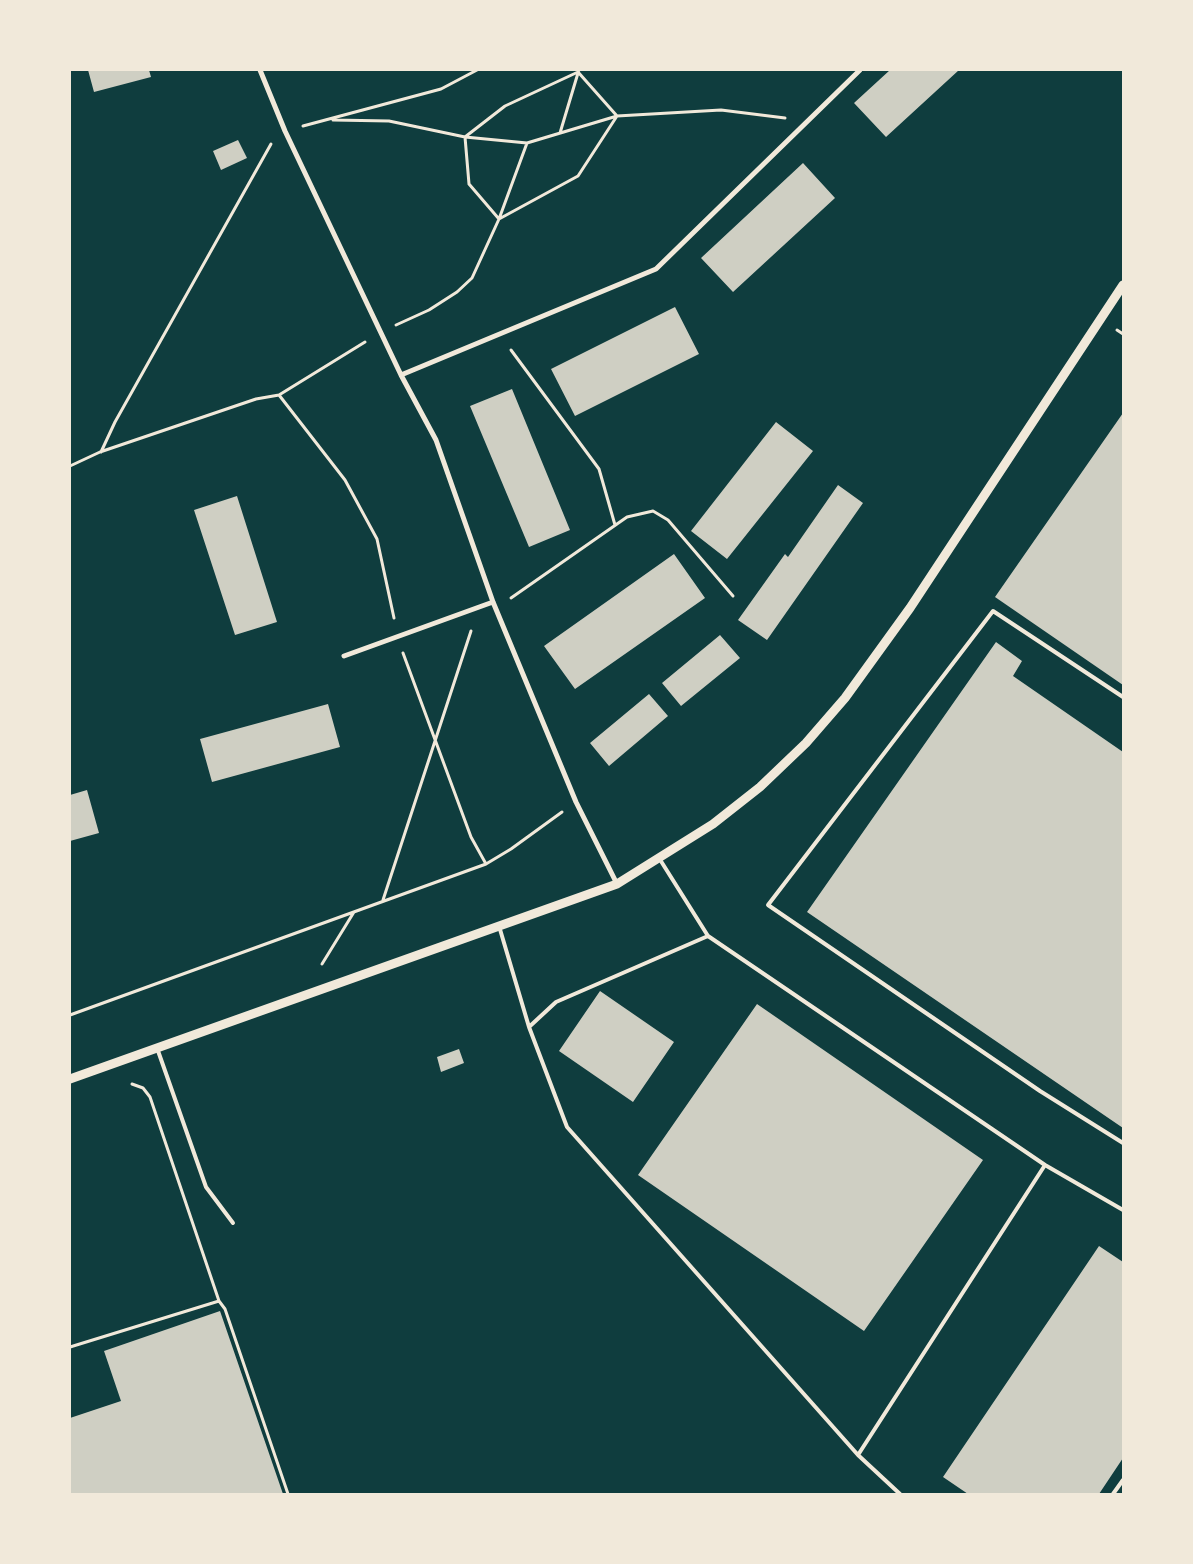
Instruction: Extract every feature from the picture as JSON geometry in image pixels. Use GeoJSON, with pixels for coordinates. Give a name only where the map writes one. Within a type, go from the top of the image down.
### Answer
{"type":"FeatureCollection","features":[{"type":"Feature","properties":{"kind":"street"},"geometry":{"type":"LineString","coordinates":[[260,70],[285,131],[401,375],[436,440],[493,602],[576,802],[616,884]]}},
{"type":"Feature","properties":{"kind":"street"},"geometry":{"type":"LineString","coordinates":[[401,375],[656,270],[860,70]]}},
{"type":"Feature","properties":{"kind":"street"},"geometry":{"type":"LineString","coordinates":[[70,1080],[616,884],[713,824],[760,787],[806,743],[845,698],[910,608],[1123,285]]}},
{"type":"Feature","properties":{"kind":"street"},"geometry":{"type":"LineString","coordinates":[[344,656],[493,602]]}},
{"type":"Feature","properties":{"kind":"lane"},"geometry":{"type":"LineString","coordinates":[[1123,697],[993,611],[768,905],[1040,1091],[1123,1143]]}},
{"type":"Feature","properties":{"kind":"lane"},"geometry":{"type":"LineString","coordinates":[[659,858],[708,936],[1046,1165],[1123,1210]]}},
{"type":"Feature","properties":{"kind":"lane"},"geometry":{"type":"LineString","coordinates":[[499,926],[530,1027],[567,1127],[858,1455],[900,1494]]}},
{"type":"Feature","properties":{"kind":"lane"},"geometry":{"type":"LineString","coordinates":[[530,1027],[556,1002],[708,936]]}},
{"type":"Feature","properties":{"kind":"lane"},"geometry":{"type":"LineString","coordinates":[[157,1048],[206,1187],[234,1223]]}},
{"type":"Feature","properties":{"kind":"lane"},"geometry":{"type":"LineString","coordinates":[[858,1455],[1046,1165]]}},
{"type":"Feature","properties":{"kind":"lane"},"geometry":{"type":"LineString","coordinates":[[1113,1494],[1123,1480]]}},
{"type":"Feature","properties":{"kind":"path"},"geometry":{"type":"LineString","coordinates":[[100,452],[268,147],[285,131],[441,89],[477,70]]}},
{"type":"Feature","properties":{"kind":"path"},"geometry":{"type":"LineString","coordinates":[[465,137],[506,106],[578,71]]}},
{"type":"Feature","properties":{"kind":"path"},"geometry":{"type":"LineString","coordinates":[[578,71],[617,116]]}},
{"type":"Feature","properties":{"kind":"path"},"geometry":{"type":"LineString","coordinates":[[560,133],[578,71]]}},
{"type":"Feature","properties":{"kind":"path"},"geometry":{"type":"LineString","coordinates":[[327,120],[388,121],[465,137],[527,143],[617,116],[721,110],[808,121]]}},
{"type":"Feature","properties":{"kind":"path"},"geometry":{"type":"LineString","coordinates":[[499,219],[578,176],[617,116]]}},
{"type":"Feature","properties":{"kind":"path"},"geometry":{"type":"LineString","coordinates":[[465,137],[470,184],[499,219]]}},
{"type":"Feature","properties":{"kind":"path"},"geometry":{"type":"LineString","coordinates":[[70,466],[100,452],[256,399],[279,395],[381,332],[430,310],[457,292],[472,278],[499,219],[527,143]]}},
{"type":"Feature","properties":{"kind":"path"},"geometry":{"type":"LineString","coordinates":[[500,335],[599,468],[615,525]]}},
{"type":"Feature","properties":{"kind":"path"},"geometry":{"type":"LineString","coordinates":[[496,608],[628,516],[653,511],[668,520],[733,596]]}},
{"type":"Feature","properties":{"kind":"path"},"geometry":{"type":"LineString","coordinates":[[382,901],[469,639],[474,609]]}},
{"type":"Feature","properties":{"kind":"path"},"geometry":{"type":"LineString","coordinates":[[70,1015],[486,864],[511,849],[576,802]]}},
{"type":"Feature","properties":{"kind":"path"},"geometry":{"type":"LineString","coordinates":[[322,964],[354,911]]}},
{"type":"Feature","properties":{"kind":"path"},"geometry":{"type":"LineString","coordinates":[[132,1084],[143,1088],[150,1097],[219,1301],[225,1309],[288,1494]]}},
{"type":"Feature","properties":{"kind":"path"},"geometry":{"type":"LineString","coordinates":[[70,1347],[219,1301]]}},
{"type":"Feature","properties":{"kind":"building"},"geometry":{"type":"Polygon","coordinates":[[[88,70],[149,70],[151,77],[94,92],[88,70]]]}},
{"type":"Feature","properties":{"kind":"building"},"geometry":{"type":"Polygon","coordinates":[[[890,70],[959,70],[886,137],[854,103],[890,70]]]}},
{"type":"Feature","properties":{"kind":"building"},"geometry":{"type":"Polygon","coordinates":[[[238,140],[247,158],[221,170],[213,151],[238,140]]]}},
{"type":"Feature","properties":{"kind":"building"},"geometry":{"type":"Polygon","coordinates":[[[803,163],[835,198],[733,292],[701,258],[803,163]]]}},
{"type":"Feature","properties":{"kind":"building"},"geometry":{"type":"Polygon","coordinates":[[[675,307],[699,354],[575,416],[551,369],[675,307]]]}},
{"type":"Feature","properties":{"kind":"building"},"geometry":{"type":"Polygon","coordinates":[[[512,389],[570,530],[529,547],[470,406],[512,389]]]}},
{"type":"Feature","properties":{"kind":"building"},"geometry":{"type":"Polygon","coordinates":[[[1123,413],[1123,685],[995,597],[1123,413]]]}},
{"type":"Feature","properties":{"kind":"building"},"geometry":{"type":"Polygon","coordinates":[[[776,422],[813,451],[727,559],[691,531],[776,422]]]}},
{"type":"Feature","properties":{"kind":"building"},"geometry":{"type":"Polygon","coordinates":[[[838,485],[863,503],[767,640],[738,620],[785,554],[788,557],[838,485]]]}},
{"type":"Feature","properties":{"kind":"building"},"geometry":{"type":"Polygon","coordinates":[[[237,496],[277,622],[235,635],[194,510],[237,496]]]}},
{"type":"Feature","properties":{"kind":"building"},"geometry":{"type":"Polygon","coordinates":[[[674,554],[705,598],[575,689],[544,646],[674,554]]]}},
{"type":"Feature","properties":{"kind":"building"},"geometry":{"type":"Polygon","coordinates":[[[720,635],[740,658],[681,706],[662,683],[720,635]]]}},
{"type":"Feature","properties":{"kind":"building"},"geometry":{"type":"Polygon","coordinates":[[[996,642],[1022,661],[1013,676],[1123,752],[1123,1128],[807,912],[996,642]]]}},
{"type":"Feature","properties":{"kind":"building"},"geometry":{"type":"Polygon","coordinates":[[[649,694],[668,716],[609,766],[590,743],[649,694]]]}},
{"type":"Feature","properties":{"kind":"building"},"geometry":{"type":"Polygon","coordinates":[[[328,704],[340,747],[212,782],[200,739],[328,704]]]}},
{"type":"Feature","properties":{"kind":"building"},"geometry":{"type":"Polygon","coordinates":[[[87,790],[99,833],[70,841],[70,795],[87,790]]]}},
{"type":"Feature","properties":{"kind":"building"},"geometry":{"type":"Polygon","coordinates":[[[600,991],[674,1042],[633,1102],[559,1051],[600,991]]]}},
{"type":"Feature","properties":{"kind":"building"},"geometry":{"type":"Polygon","coordinates":[[[757,1004],[983,1160],[864,1331],[638,1175],[757,1004]]]}},
{"type":"Feature","properties":{"kind":"building"},"geometry":{"type":"Polygon","coordinates":[[[459,1049],[464,1063],[441,1072],[437,1057],[459,1049]]]}},
{"type":"Feature","properties":{"kind":"building"},"geometry":{"type":"Polygon","coordinates":[[[1099,1246],[1123,1262],[1123,1458],[1099,1494],[968,1494],[943,1477],[1099,1246]]]}},
{"type":"Feature","properties":{"kind":"building"},"geometry":{"type":"Polygon","coordinates":[[[220,1311],[283,1494],[70,1494],[70,1418],[121,1401],[104,1351],[220,1311]]]}}]}
